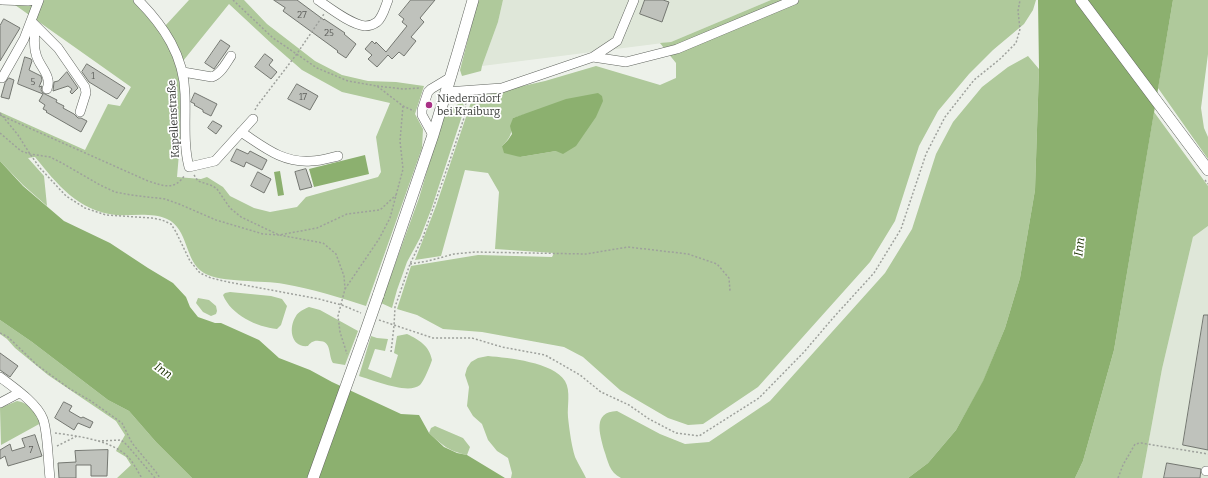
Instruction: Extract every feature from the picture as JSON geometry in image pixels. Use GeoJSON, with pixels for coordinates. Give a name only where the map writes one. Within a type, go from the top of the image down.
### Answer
{"type":"FeatureCollection","features":[{"type":"Feature","properties":{"kind":"main road"},"geometry":{"type":"LineString","coordinates":[[313,478],[352,361],[363,339],[433,135],[472,0]]}},
{"type":"Feature","properties":{"kind":"main road"},"geometry":{"type":"LineString","coordinates":[[1082,0],[1208,170]]}},
{"type":"Feature","properties":{"kind":"street"},"geometry":{"type":"LineString","coordinates":[[2,0],[34,0]]}},
{"type":"Feature","properties":{"kind":"street"},"geometry":{"type":"LineString","coordinates":[[2,78],[33,23],[39,0]]}},
{"type":"Feature","properties":{"kind":"street","name":"Kapellenstraße"},"geometry":{"type":"LineString","coordinates":[[138,0],[154,17],[166,34],[175,51],[183,72],[185,93],[186,156],[189,168],[215,161],[254,116]]}},
{"type":"Feature","properties":{"kind":"street"},"geometry":{"type":"LineString","coordinates":[[318,0],[352,21],[365,26],[374,24],[379,19],[388,0]]}},
{"type":"Feature","properties":{"kind":"street"},"geometry":{"type":"LineString","coordinates":[[446,92],[502,88],[593,57],[617,41],[634,0]]}},
{"type":"Feature","properties":{"kind":"street"},"geometry":{"type":"LineString","coordinates":[[593,57],[626,62],[677,49],[794,0]]}},
{"type":"Feature","properties":{"kind":"street"},"geometry":{"type":"LineString","coordinates":[[33,23],[34,46],[39,64],[46,73],[48,80],[47,89]]}},
{"type":"Feature","properties":{"kind":"street"},"geometry":{"type":"LineString","coordinates":[[33,23],[58,48],[85,87],[86,93],[80,112]]}},
{"type":"Feature","properties":{"kind":"street"},"geometry":{"type":"LineString","coordinates":[[183,72],[212,77],[216,76],[231,56]]}},
{"type":"Feature","properties":{"kind":"street"},"geometry":{"type":"LineString","coordinates":[[433,135],[422,115],[422,110],[428,92],[451,77]]}},
{"type":"Feature","properties":{"kind":"street"},"geometry":{"type":"LineString","coordinates":[[241,132],[283,158],[297,161],[312,161],[338,156]]}},
{"type":"Feature","properties":{"kind":"street"},"geometry":{"type":"LineString","coordinates":[[0,377],[39,412],[43,418],[48,450],[50,478]]}},
{"type":"Feature","properties":{"kind":"street"},"geometry":{"type":"LineString","coordinates":[[0,403],[19,393]]}},
{"type":"Feature","properties":{"kind":"path"},"geometry":{"type":"LineString","coordinates":[[233,0],[273,38],[296,55],[331,75],[348,81],[377,86],[403,89],[431,89]]}},
{"type":"Feature","properties":{"kind":"path"},"geometry":{"type":"LineString","coordinates":[[376,319],[433,338],[472,338],[546,355],[580,375],[602,392],[629,405],[649,419],[676,433],[699,436],[759,398],[804,352],[874,273],[900,229],[926,154],[945,117],[974,80],[1000,59],[1016,43],[1020,29],[1018,11],[1020,0]]}},
{"type":"Feature","properties":{"kind":"path"},"geometry":{"type":"LineString","coordinates":[[254,116],[257,106],[296,55],[329,8]]}},
{"type":"Feature","properties":{"kind":"path"},"geometry":{"type":"LineString","coordinates":[[377,86],[403,106],[422,115]]}},
{"type":"Feature","properties":{"kind":"path"},"geometry":{"type":"LineString","coordinates":[[391,352],[395,307],[410,264],[423,237],[465,114],[466,100],[464,91]]}},
{"type":"Feature","properties":{"kind":"path"},"geometry":{"type":"LineString","coordinates":[[345,290],[390,218],[402,169],[400,141],[403,106]]}},
{"type":"Feature","properties":{"kind":"path"},"geometry":{"type":"LineString","coordinates":[[0,114],[148,181],[162,185],[170,186],[177,184],[189,168],[198,181],[213,186],[217,189],[230,208],[241,216],[279,235],[317,228],[348,214],[380,210],[396,195]]}},
{"type":"Feature","properties":{"kind":"path"},"geometry":{"type":"LineString","coordinates":[[3,116],[18,135],[30,154],[54,184],[66,196],[85,208],[106,215],[152,218],[171,224],[190,261],[200,273],[211,278],[228,282],[319,299],[342,305],[363,314]]}},
{"type":"Feature","properties":{"kind":"path"},"geometry":{"type":"LineString","coordinates":[[0,133],[17,148],[30,154],[50,157],[115,192],[131,196],[165,199],[234,226],[263,234],[279,235],[323,243],[336,254],[344,276],[345,290],[338,316],[340,332],[352,361]]}},
{"type":"Feature","properties":{"kind":"path"},"geometry":{"type":"LineString","coordinates":[[410,264],[454,254],[475,252],[586,254],[628,247],[688,254],[718,264],[729,278],[730,291]]}},
{"type":"Feature","properties":{"kind":"path"},"geometry":{"type":"LineString","coordinates":[[0,332],[8,337],[43,369],[70,389],[91,401],[122,423],[132,443],[160,478]]}},
{"type":"Feature","properties":{"kind":"path"},"geometry":{"type":"LineString","coordinates":[[45,432],[77,436],[116,448],[128,457],[142,478]]}},
{"type":"Feature","properties":{"kind":"path"},"geometry":{"type":"LineString","coordinates":[[48,450],[77,436]]}},
{"type":"Feature","properties":{"kind":"path"},"geometry":{"type":"LineString","coordinates":[[96,441],[121,440],[155,478]]}},
{"type":"Feature","properties":{"kind":"path"},"geometry":{"type":"LineString","coordinates":[[1118,478],[1123,465],[1135,444],[1141,443],[1208,454]]}},
{"type":"Feature","properties":{"kind":"shaded area"},"geometry":{"type":"Polygon","coordinates":[[[8,0],[134,0],[162,31],[179,68],[183,107],[177,177],[201,179],[207,177],[223,187],[230,196],[254,208],[270,212],[297,207],[306,197],[378,177],[381,172],[376,137],[390,103],[342,92],[302,70],[229,4],[183,61],[172,36],[165,26],[189,0],[244,0],[267,24],[315,61],[342,75],[368,81],[396,82],[424,86],[415,114],[423,129],[422,148],[366,306],[294,286],[221,278],[204,273],[193,261],[179,230],[167,219],[148,215],[116,215],[90,208],[79,202],[60,186],[35,157],[28,158],[44,176],[47,206],[23,185],[0,161],[0,112],[85,150],[108,104],[120,106],[131,87],[8,0]]]}},
{"type":"Feature","properties":{"kind":"shaded area"},"geometry":{"type":"Polygon","coordinates":[[[478,0],[503,0],[498,22],[481,71],[462,76],[460,70],[478,0]]]}},
{"type":"Feature","properties":{"kind":"shaded area"},"geometry":{"type":"Polygon","coordinates":[[[503,0],[771,0],[671,42],[482,66],[498,22],[503,0]]]}},
{"type":"Feature","properties":{"kind":"shaded area"},"geometry":{"type":"Polygon","coordinates":[[[771,0],[1036,0],[1033,10],[1024,24],[993,50],[969,74],[938,111],[919,146],[895,221],[870,262],[758,387],[703,424],[688,425],[668,418],[620,390],[583,357],[564,347],[482,332],[443,329],[417,315],[397,309],[411,266],[478,255],[552,257],[554,253],[495,249],[499,192],[488,173],[465,170],[441,256],[415,260],[436,206],[474,97],[545,81],[596,66],[660,85],[676,78],[676,63],[660,43],[671,42],[771,0]],[[526,114],[513,118],[511,134],[502,146],[520,157],[556,151],[526,114]]]}},
{"type":"Feature","properties":{"kind":"shaded area"},"geometry":{"type":"Polygon","coordinates":[[[1173,0],[1208,0],[1208,54],[1201,108],[1204,128],[1208,137],[1208,159],[1158,88],[1173,0]]]}},
{"type":"Feature","properties":{"kind":"shaded area"},"geometry":{"type":"Polygon","coordinates":[[[1028,56],[1039,69],[1035,190],[1020,278],[1005,328],[983,382],[956,430],[928,463],[908,478],[621,478],[617,476],[611,469],[608,462],[600,431],[601,420],[604,415],[609,412],[617,411],[660,434],[685,444],[709,442],[770,401],[885,273],[912,229],[936,154],[953,122],[982,87],[1008,67],[1028,56]]]}},
{"type":"Feature","properties":{"kind":"shaded area"},"geometry":{"type":"Polygon","coordinates":[[[463,102],[464,109],[462,116],[431,210],[420,238],[407,262],[392,308],[381,303],[419,198],[441,124],[449,110],[463,102]]]}},
{"type":"Feature","properties":{"kind":"shaded area"},"geometry":{"type":"Polygon","coordinates":[[[1154,112],[1208,186],[1208,226],[1193,237],[1162,369],[1142,478],[1075,478],[1083,461],[1114,350],[1154,112]]]}},
{"type":"Feature","properties":{"kind":"shaded area"},"geometry":{"type":"Polygon","coordinates":[[[1208,226],[1208,478],[1142,478],[1162,369],[1193,237],[1208,226]]]}},
{"type":"Feature","properties":{"kind":"shaded area"},"geometry":{"type":"Polygon","coordinates":[[[230,292],[271,296],[282,299],[287,306],[281,325],[277,329],[261,326],[238,314],[223,295],[230,292]]]}},
{"type":"Feature","properties":{"kind":"shaded area"},"geometry":{"type":"Polygon","coordinates":[[[198,298],[209,300],[216,306],[216,314],[211,316],[203,312],[196,303],[198,298]]]}},
{"type":"Feature","properties":{"kind":"shaded area"},"geometry":{"type":"Polygon","coordinates":[[[309,307],[320,310],[358,331],[345,365],[333,363],[326,343],[314,341],[308,346],[302,346],[295,341],[292,326],[296,316],[298,313],[309,307]]]}},
{"type":"Feature","properties":{"kind":"shaded area"},"geometry":{"type":"Polygon","coordinates":[[[0,320],[32,342],[108,400],[129,411],[156,442],[192,478],[117,478],[131,465],[126,457],[116,451],[125,435],[116,421],[48,375],[15,348],[0,334],[0,320]]]}},
{"type":"Feature","properties":{"kind":"shaded area"},"geometry":{"type":"Polygon","coordinates":[[[407,334],[426,347],[431,355],[432,360],[420,385],[415,388],[399,388],[359,376],[371,336],[388,339],[385,351],[375,349],[368,369],[391,378],[398,355],[394,353],[397,336],[407,334]]]}},
{"type":"Feature","properties":{"kind":"shaded area"},"geometry":{"type":"Polygon","coordinates":[[[488,356],[507,358],[541,365],[551,369],[565,381],[568,389],[568,417],[572,444],[576,459],[586,478],[511,478],[512,473],[508,458],[497,451],[488,440],[482,424],[473,416],[467,406],[469,387],[465,375],[467,368],[471,362],[478,358],[488,356]]]}},
{"type":"Feature","properties":{"kind":"shaded area"},"geometry":{"type":"Polygon","coordinates":[[[17,401],[29,406],[41,423],[1,445],[0,408],[17,401]]]}},
{"type":"Feature","properties":{"kind":"shaded area"},"geometry":{"type":"Polygon","coordinates":[[[435,426],[463,438],[470,447],[467,455],[451,450],[434,438],[429,433],[431,428],[435,426]]]}},
{"type":"Feature","properties":{"kind":"water","name":"Inn"},"geometry":{"type":"Polygon","coordinates":[[[1038,0],[1173,0],[1114,350],[1083,461],[1075,478],[908,478],[928,463],[956,430],[983,381],[1005,328],[1020,278],[1035,190],[1039,69],[1038,0]]]}},
{"type":"Feature","properties":{"kind":"water"},"geometry":{"type":"Polygon","coordinates":[[[598,93],[602,96],[603,101],[596,117],[576,146],[563,154],[556,151],[520,157],[504,153],[502,146],[512,134],[510,126],[513,118],[566,99],[598,93]]]}},
{"type":"Feature","properties":{"kind":"water"},"geometry":{"type":"Polygon","coordinates":[[[365,155],[369,174],[314,187],[309,169],[365,155]]]}},
{"type":"Feature","properties":{"kind":"water","name":"Inn"},"geometry":{"type":"Polygon","coordinates":[[[0,161],[23,186],[64,221],[110,243],[173,283],[186,297],[190,307],[198,317],[215,323],[221,323],[259,340],[279,358],[310,370],[332,382],[401,414],[419,415],[429,433],[444,447],[457,453],[467,455],[505,478],[192,478],[156,442],[129,411],[108,400],[32,342],[0,320],[0,161]]]}},
{"type":"Feature","properties":{"kind":"water"},"geometry":{"type":"Polygon","coordinates":[[[280,171],[284,195],[278,196],[274,172],[280,171]]]}},
{"type":"Feature","properties":{"kind":"building"},"geometry":{"type":"Polygon","coordinates":[[[274,0],[297,0],[345,33],[344,34],[356,44],[346,58],[283,11],[285,8],[274,0]]]}},
{"type":"Feature","properties":{"kind":"building"},"geometry":{"type":"Polygon","coordinates":[[[411,0],[435,0],[420,18],[424,22],[411,37],[416,41],[404,56],[399,52],[392,59],[388,55],[377,67],[368,59],[372,55],[365,49],[372,41],[375,44],[376,42],[386,52],[407,26],[402,22],[404,19],[399,15],[411,0]]]}},
{"type":"Feature","properties":{"kind":"building"},"geometry":{"type":"Polygon","coordinates":[[[645,0],[663,0],[669,2],[662,22],[640,14],[645,0]]]}},
{"type":"Feature","properties":{"kind":"building"},"geometry":{"type":"Polygon","coordinates":[[[4,19],[20,28],[0,61],[0,26],[4,19]]]}},
{"type":"Feature","properties":{"kind":"building"},"geometry":{"type":"Polygon","coordinates":[[[221,40],[230,46],[214,69],[205,63],[221,40]]]}},
{"type":"Feature","properties":{"kind":"building"},"geometry":{"type":"Polygon","coordinates":[[[265,54],[273,60],[269,65],[277,72],[271,79],[255,67],[265,54]]]}},
{"type":"Feature","properties":{"kind":"building"},"geometry":{"type":"Polygon","coordinates":[[[25,57],[31,59],[32,61],[29,70],[41,76],[42,80],[39,87],[42,86],[41,90],[43,93],[57,100],[56,102],[64,106],[63,108],[78,118],[87,121],[81,132],[43,109],[45,105],[39,101],[43,94],[18,84],[25,57]]]}},
{"type":"Feature","properties":{"kind":"building"},"geometry":{"type":"Polygon","coordinates":[[[87,64],[125,88],[117,99],[89,82],[82,72],[87,64]]]}},
{"type":"Feature","properties":{"kind":"building"},"geometry":{"type":"Polygon","coordinates":[[[67,72],[78,88],[72,94],[70,92],[72,89],[68,86],[53,91],[54,82],[58,81],[67,72]]]}},
{"type":"Feature","properties":{"kind":"building"},"geometry":{"type":"Polygon","coordinates":[[[9,78],[14,80],[9,99],[1,97],[5,83],[9,78]]]}},
{"type":"Feature","properties":{"kind":"building"},"geometry":{"type":"Polygon","coordinates":[[[297,84],[318,96],[310,110],[288,99],[297,84]]]}},
{"type":"Feature","properties":{"kind":"building"},"geometry":{"type":"Polygon","coordinates":[[[195,93],[217,104],[211,116],[203,112],[203,110],[191,102],[195,93]]]}},
{"type":"Feature","properties":{"kind":"building"},"geometry":{"type":"Polygon","coordinates":[[[213,121],[222,126],[216,134],[208,128],[213,121]]]}},
{"type":"Feature","properties":{"kind":"building"},"geometry":{"type":"Polygon","coordinates":[[[237,149],[248,154],[250,151],[267,160],[262,170],[246,162],[244,167],[231,161],[237,149]]]}},
{"type":"Feature","properties":{"kind":"building"},"geometry":{"type":"Polygon","coordinates":[[[306,169],[312,187],[300,190],[295,172],[306,169]]]}},
{"type":"Feature","properties":{"kind":"building"},"geometry":{"type":"Polygon","coordinates":[[[258,172],[271,179],[264,193],[251,186],[258,172]]]}},
{"type":"Feature","properties":{"kind":"building"},"geometry":{"type":"Polygon","coordinates":[[[1204,315],[1208,315],[1208,450],[1183,445],[1204,315]]]}},
{"type":"Feature","properties":{"kind":"building"},"geometry":{"type":"Polygon","coordinates":[[[0,353],[18,366],[10,377],[0,370],[0,353]]]}},
{"type":"Feature","properties":{"kind":"building"},"geometry":{"type":"Polygon","coordinates":[[[64,402],[72,406],[69,411],[81,418],[83,417],[93,422],[90,428],[78,423],[74,430],[55,418],[64,402]]]}},
{"type":"Feature","properties":{"kind":"building"},"geometry":{"type":"Polygon","coordinates":[[[35,435],[42,456],[8,466],[5,456],[0,459],[0,450],[10,444],[12,451],[25,447],[22,439],[35,435]]]}},
{"type":"Feature","properties":{"kind":"building"},"geometry":{"type":"Polygon","coordinates":[[[108,450],[107,476],[91,476],[91,465],[76,465],[76,478],[59,478],[58,463],[76,462],[75,451],[108,450]]]}},
{"type":"Feature","properties":{"kind":"building"},"geometry":{"type":"Polygon","coordinates":[[[1167,463],[1201,469],[1200,478],[1164,478],[1167,463]]]}},
{"type":"Feature","properties":{"kind":"place","name":"Niederndorf bei Kraiburg"},"geometry":{"type":"Point","coordinates":[429,105]}}]}
